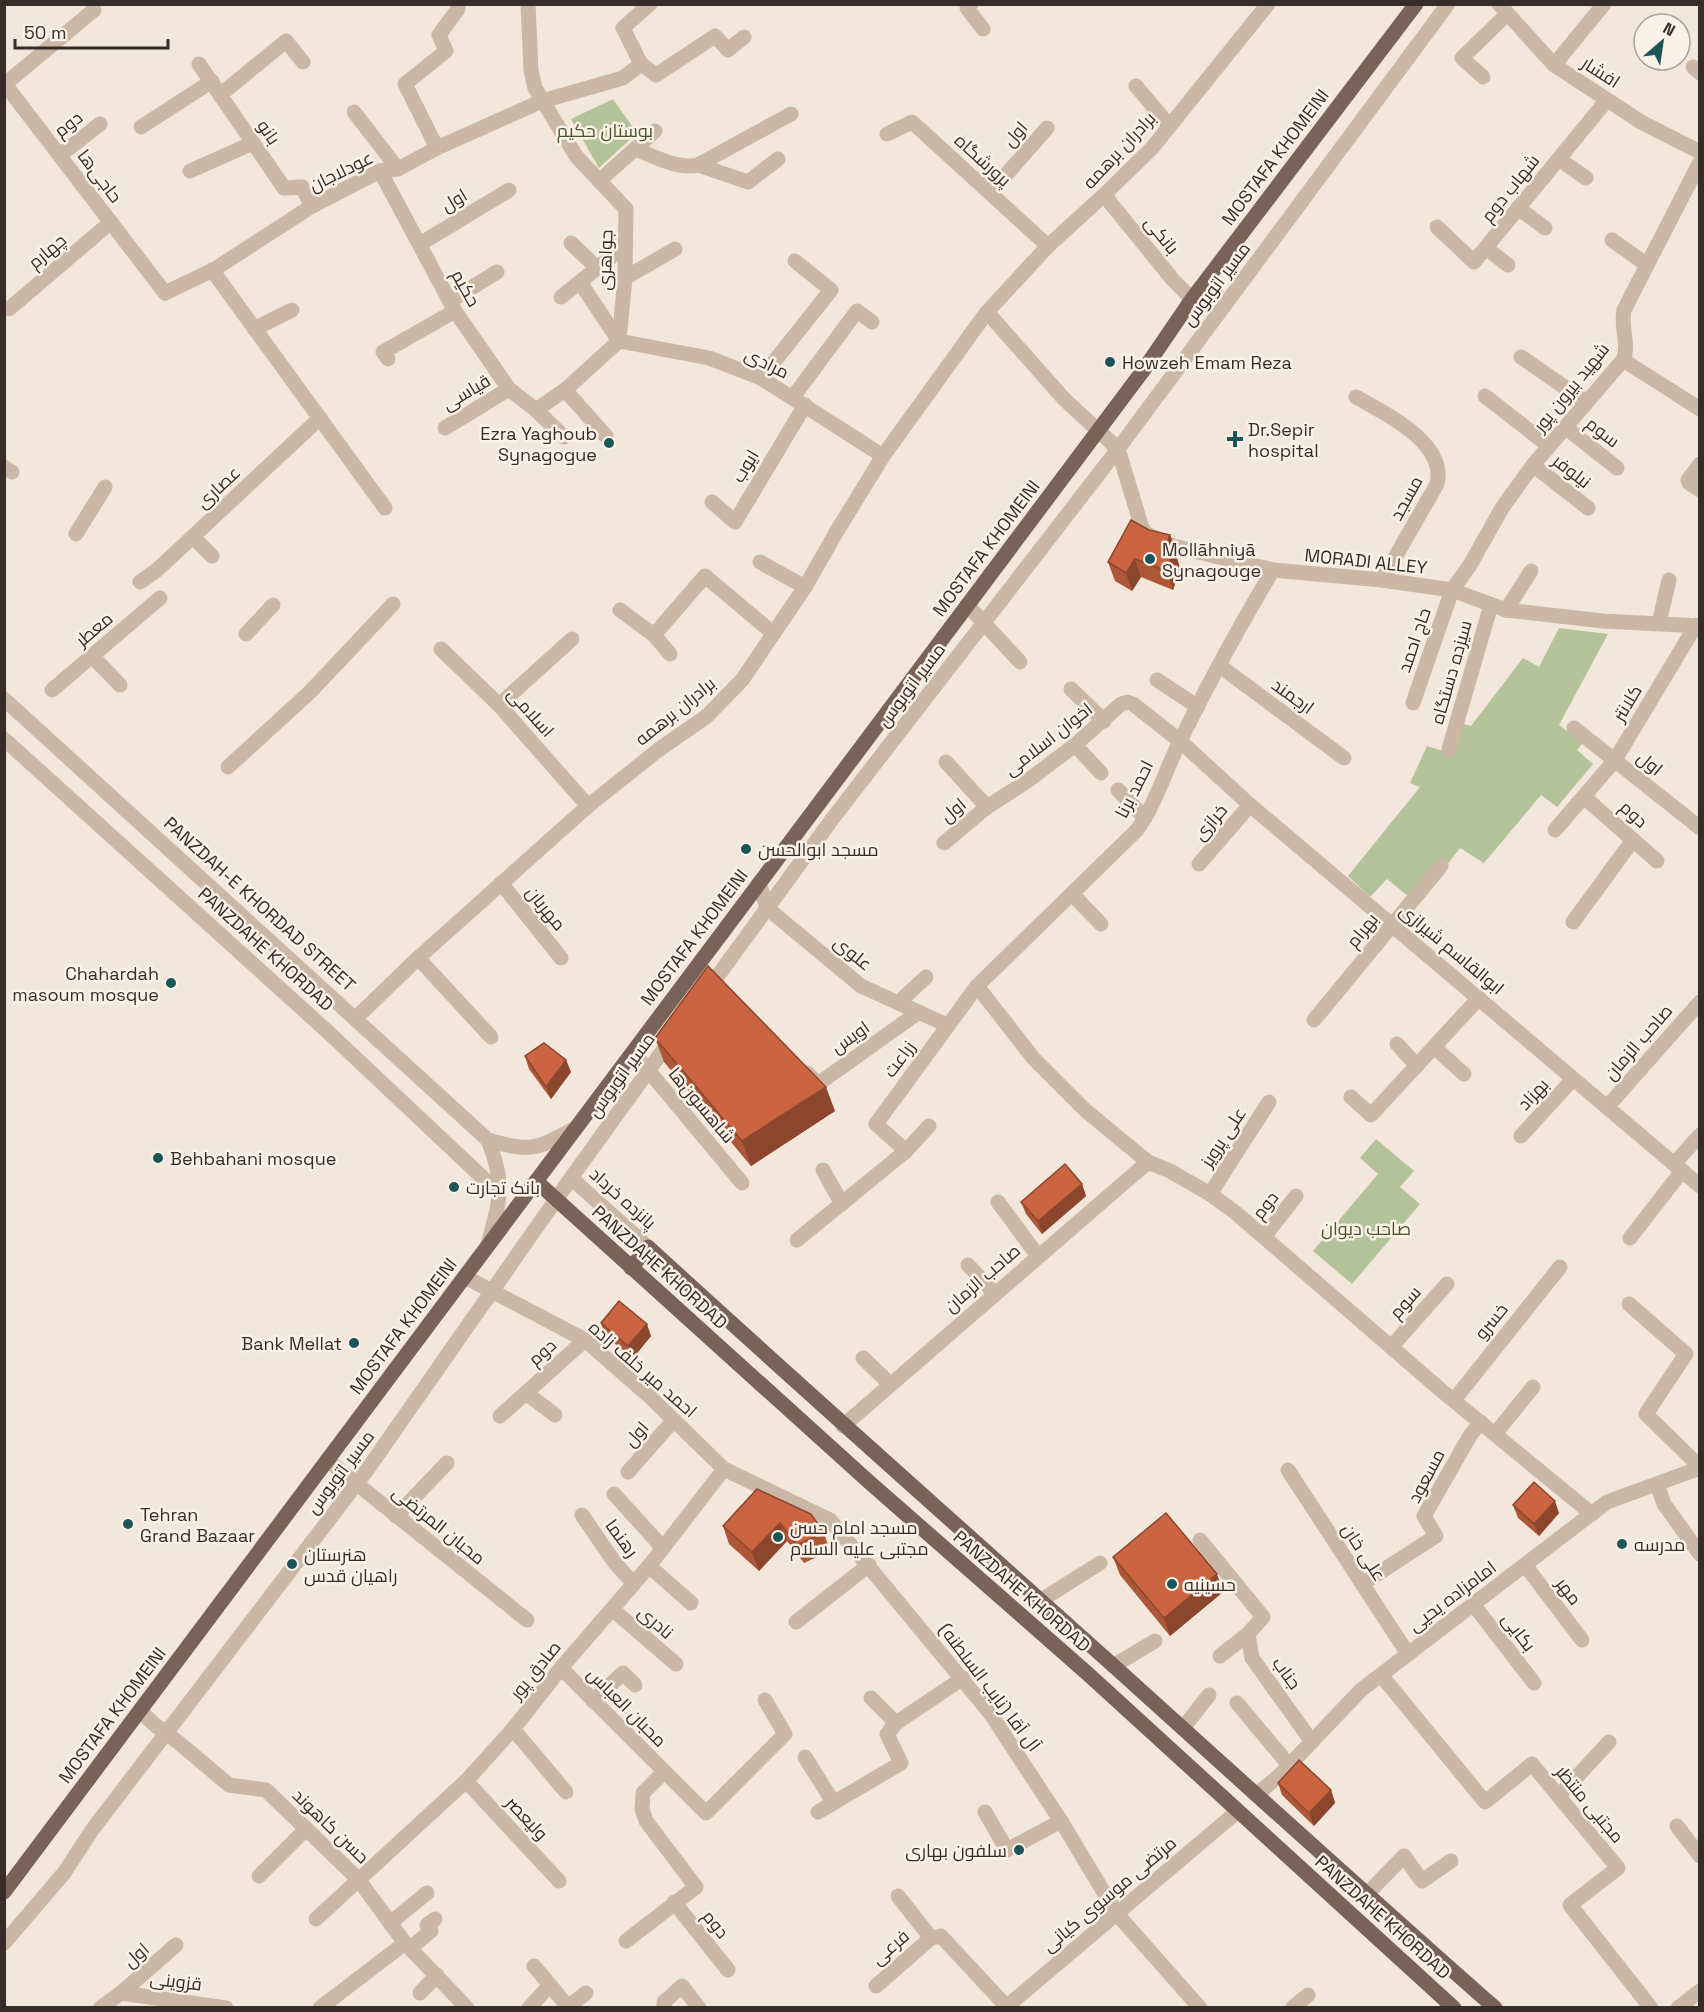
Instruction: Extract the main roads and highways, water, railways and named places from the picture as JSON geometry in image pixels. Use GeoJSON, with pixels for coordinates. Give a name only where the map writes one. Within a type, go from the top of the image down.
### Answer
{"type":"FeatureCollection","features":[{"type":"Feature","properties":{"kind":"main road","name":"MOSTAFA KHOMEINI"},"geometry":{"type":"LineString","coordinates":[[4,1892],[1145,368],[1192,299],[1416,4]]}},
{"type":"Feature","properties":{"kind":"main road","name":"PANZDAHE KHORDAD"},"geometry":{"type":"LineString","coordinates":[[536,1181],[1454,2007]]}},
{"type":"Feature","properties":{"kind":"main road","name":"PANZDAHE KHORDAD"},"geometry":{"type":"LineString","coordinates":[[631,1268],[648,1247],[843,1426],[1495,2007]]}},
{"type":"Feature","properties":{"kind":"main road"},"geometry":{"type":"LineString","coordinates":[[987,1586],[984,1578],[986,1571],[995,1566],[1002,1567]]}},
{"type":"Feature","properties":{"kind":"place","name":"Howzeh Emam Reza"},"geometry":{"type":"Point","coordinates":[1110,362]}},
{"type":"Feature","properties":{"kind":"place","name":"Dr.Sepir hospital"},"geometry":{"type":"Point","coordinates":[1235,439]}},
{"type":"Feature","properties":{"kind":"place","name":"Ezra Yaghoub Synagogue"},"geometry":{"type":"Point","coordinates":[609,443]}},
{"type":"Feature","properties":{"kind":"place","name":"Mollāhniyā Synagouge"},"geometry":{"type":"Point","coordinates":[1150,559]}},
{"type":"Feature","properties":{"kind":"place","name":"مسجد ابوالحسن"},"geometry":{"type":"Point","coordinates":[746,849]}},
{"type":"Feature","properties":{"kind":"place","name":"Chahardah masoum mosque"},"geometry":{"type":"Point","coordinates":[171,983]}},
{"type":"Feature","properties":{"kind":"place","name":"Behbahani mosque"},"geometry":{"type":"Point","coordinates":[158,1158]}},
{"type":"Feature","properties":{"kind":"place","name":"بانک تجارت"},"geometry":{"type":"Point","coordinates":[454,1187]}},
{"type":"Feature","properties":{"kind":"place","name":"Bank Mellat"},"geometry":{"type":"Point","coordinates":[354,1343]}},
{"type":"Feature","properties":{"kind":"place","name":"Tehran Grand Bazaar"},"geometry":{"type":"Point","coordinates":[128,1524]}},
{"type":"Feature","properties":{"kind":"place","name":"مسجد امام حسن مجتبی علیه السلام"},"geometry":{"type":"Point","coordinates":[778,1537]}},
{"type":"Feature","properties":{"kind":"place","name":"مدرسه"},"geometry":{"type":"Point","coordinates":[1622,1544]}},
{"type":"Feature","properties":{"kind":"place","name":"هنرستان راهیان قدس"},"geometry":{"type":"Point","coordinates":[292,1564]}},
{"type":"Feature","properties":{"kind":"place","name":"حسینیه"},"geometry":{"type":"Point","coordinates":[1172,1584]}},
{"type":"Feature","properties":{"kind":"place","name":"سلفون بهاری"},"geometry":{"type":"Point","coordinates":[1019,1850]}},
{"type":"Feature","properties":{"kind":"park label","name":"بوستان حکیم"},"geometry":{"type":"Point","coordinates":[605,130]}},
{"type":"Feature","properties":{"kind":"park label","name":"صاحب دیوان"},"geometry":{"type":"Point","coordinates":[1366,1228]}}]}
